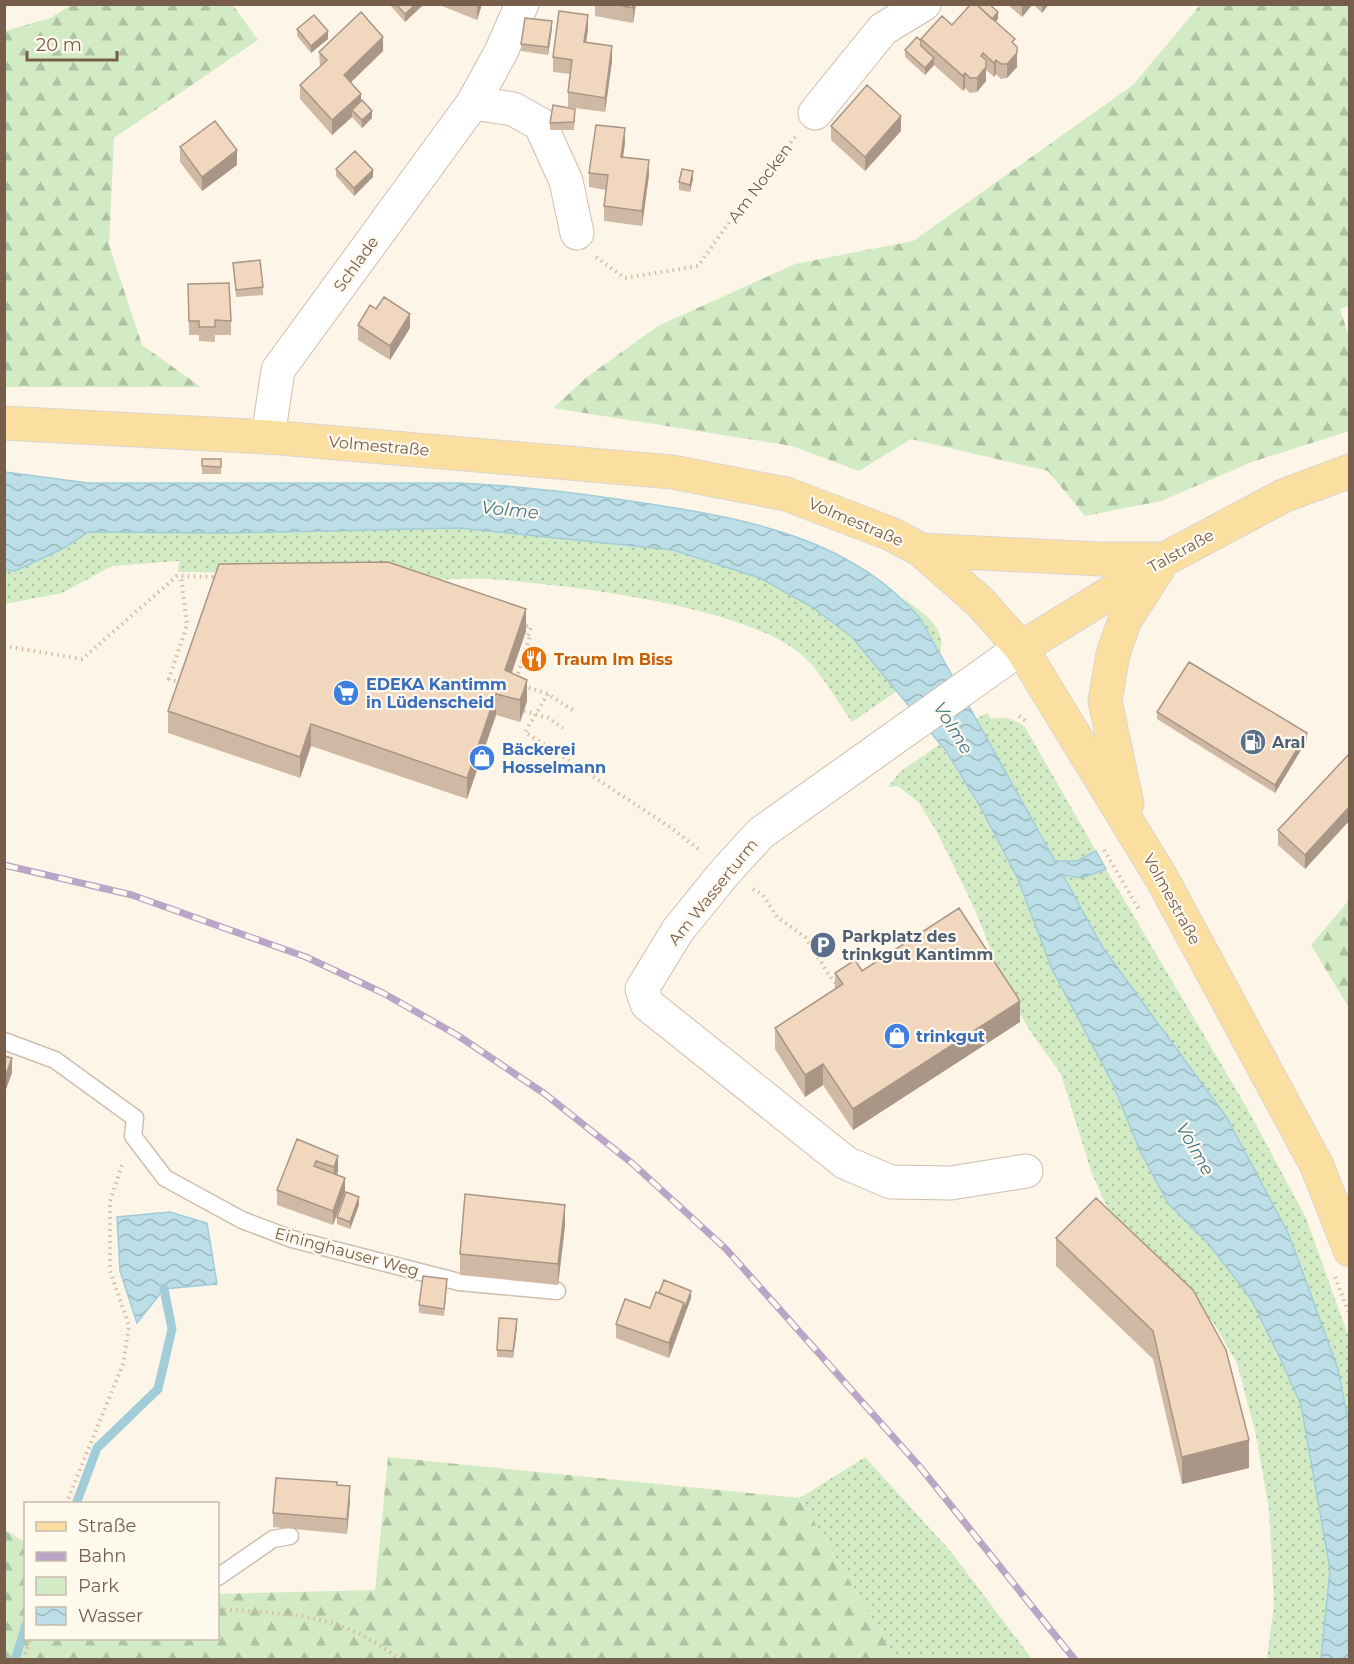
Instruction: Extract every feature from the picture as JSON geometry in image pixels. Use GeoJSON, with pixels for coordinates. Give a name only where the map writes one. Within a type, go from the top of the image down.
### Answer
{"type":"FeatureCollection","features":[{"type":"Feature","properties":{"kind":"main road","name":"Volmestraße"},"geometry":{"type":"LineString","coordinates":[[4,423],[268,437],[672,472],[786,494],[891,534],[921,550],[980,603],[1021,648],[1132,829],[1161,878],[1317,1166],[1350,1250]]}},
{"type":"Feature","properties":{"kind":"main road","name":"Talstraße"},"geometry":{"type":"LineString","coordinates":[[1021,648],[1165,559],[1283,496],[1350,471]]}},
{"type":"Feature","properties":{"kind":"main road"},"geometry":{"type":"LineString","coordinates":[[921,550],[1099,559],[1165,559]]}},
{"type":"Feature","properties":{"kind":"main road"},"geometry":{"type":"LineString","coordinates":[[1132,829],[1105,701],[1113,654],[1125,620],[1165,559]]}},
{"type":"Feature","properties":{"kind":"street","name":"Schlade"},"geometry":{"type":"LineString","coordinates":[[268,437],[278,370],[473,103],[501,52],[522,4]]}},
{"type":"Feature","properties":{"kind":"street"},"geometry":{"type":"LineString","coordinates":[[815,113],[883,29],[924,4]]}},
{"type":"Feature","properties":{"kind":"street"},"geometry":{"type":"LineString","coordinates":[[473,103],[513,110],[540,124],[566,182],[577,233]]}},
{"type":"Feature","properties":{"kind":"street","name":"Am Wasserturm"},"geometry":{"type":"LineString","coordinates":[[1021,648],[761,833],[726,871],[678,930],[642,989],[647,1004],[846,1163],[891,1182],[951,1183],[1026,1171]]}},
{"type":"Feature","properties":{"kind":"lane","name":"Eininghauser Weg"},"geometry":{"type":"LineString","coordinates":[[4,1041],[55,1060],[135,1118],[133,1136],[165,1178],[242,1220],[292,1239],[459,1282],[557,1291]]}},
{"type":"Feature","properties":{"kind":"lane"},"geometry":{"type":"LineString","coordinates":[[219,1576],[273,1539],[290,1536]]}},
{"type":"Feature","properties":{"kind":"path","name":"Am Nocken"},"geometry":{"type":"LineString","coordinates":[[577,233],[584,245],[604,265],[625,278],[698,266],[763,175],[815,113]]}},
{"type":"Feature","properties":{"kind":"path"},"geometry":{"type":"LineString","coordinates":[[4,646],[82,659],[179,576],[220,577]]}},
{"type":"Feature","properties":{"kind":"path"},"geometry":{"type":"LineString","coordinates":[[179,576],[188,625],[169,679],[184,684]]}},
{"type":"Feature","properties":{"kind":"path"},"geometry":{"type":"LineString","coordinates":[[520,624],[531,627],[514,682],[548,694],[574,711]]}},
{"type":"Feature","properties":{"kind":"path"},"geometry":{"type":"LineString","coordinates":[[548,694],[525,732],[670,827],[726,871],[763,896],[777,917],[805,938],[833,981],[844,988]]}},
{"type":"Feature","properties":{"kind":"path"},"geometry":{"type":"LineString","coordinates":[[524,711],[548,718],[563,728]]}},
{"type":"Feature","properties":{"kind":"path"},"geometry":{"type":"LineString","coordinates":[[1350,972],[1350,979]]}},
{"type":"Feature","properties":{"kind":"path"},"geometry":{"type":"LineString","coordinates":[[66,1502],[123,1364],[129,1326],[110,1271],[110,1202],[133,1136]]}},
{"type":"Feature","properties":{"kind":"path"},"geometry":{"type":"LineString","coordinates":[[219,1610],[316,1616],[360,1632],[400,1659]]}},
{"type":"Feature","properties":{"kind":"path"},"geometry":{"type":"LineString","coordinates":[[24,1659],[29,1640]]}},
{"type":"Feature","properties":{"kind":"green space"},"geometry":{"type":"Polygon","coordinates":[[[232,4],[258,40],[114,138],[109,245],[142,345],[201,387],[5,387],[5,31],[50,18],[71,5],[232,4]]]}},
{"type":"Feature","properties":{"kind":"green space"},"geometry":{"type":"Polygon","coordinates":[[[1200,5],[1349,5],[1350,306],[1340,309],[1349,337],[1349,431],[1252,462],[1161,501],[1085,516],[1048,471],[911,439],[859,471],[792,446],[553,408],[587,377],[658,326],[795,264],[913,241],[1133,85],[1200,5]]]}},
{"type":"Feature","properties":{"kind":"green space"},"geometry":{"type":"Polygon","coordinates":[[[460,528],[673,550],[760,578],[812,607],[852,637],[897,691],[852,722],[823,679],[803,656],[776,638],[741,623],[654,601],[564,586],[524,582],[491,579],[425,579],[387,573],[178,572],[179,561],[112,566],[62,593],[5,604],[4,570],[16,571],[64,548],[88,532],[225,533],[460,528]]]}},
{"type":"Feature","properties":{"kind":"green space"},"geometry":{"type":"Polygon","coordinates":[[[901,596],[923,613],[936,627],[940,634],[940,652],[920,617],[901,596]]]}},
{"type":"Feature","properties":{"kind":"green space"},"geometry":{"type":"Polygon","coordinates":[[[987,713],[991,719],[1009,719],[1025,727],[1096,851],[1077,861],[1055,862],[976,719],[987,713]]]}},
{"type":"Feature","properties":{"kind":"green space"},"geometry":{"type":"Polygon","coordinates":[[[940,744],[980,806],[1018,879],[1052,969],[1112,1082],[1141,1153],[1168,1203],[1208,1243],[1251,1299],[1301,1405],[1330,1569],[1321,1659],[1267,1659],[1274,1604],[1269,1509],[1256,1435],[1237,1363],[1213,1322],[1128,1239],[1106,1205],[1091,1171],[1061,1074],[1032,1034],[1009,995],[975,910],[937,832],[919,803],[898,786],[888,787],[900,772],[940,744]]]}},
{"type":"Feature","properties":{"kind":"green space"},"geometry":{"type":"Polygon","coordinates":[[[1106,869],[1247,1108],[1306,1218],[1349,1338],[1349,1424],[1338,1369],[1289,1235],[1227,1118],[1103,948],[1062,874],[1082,878],[1106,869]]]}},
{"type":"Feature","properties":{"kind":"green space"},"geometry":{"type":"Polygon","coordinates":[[[1349,900],[1349,1008],[1311,945],[1349,900]]]}},
{"type":"Feature","properties":{"kind":"green space"},"geometry":{"type":"Polygon","coordinates":[[[388,1457],[800,1498],[896,1659],[5,1659],[5,1530],[24,1541],[24,1640],[219,1640],[219,1594],[375,1590],[388,1457]]]}},
{"type":"Feature","properties":{"kind":"green space"},"geometry":{"type":"Polygon","coordinates":[[[865,1457],[952,1553],[1032,1659],[896,1659],[800,1498],[865,1457]]]}},
{"type":"Feature","properties":{"kind":"water","name":"Volme"},"geometry":{"type":"Polygon","coordinates":[[[5,472],[88,483],[460,483],[532,488],[603,497],[724,517],[796,537],[831,551],[863,569],[893,591],[920,618],[1055,861],[1077,861],[1096,851],[1106,869],[1082,878],[1063,875],[1103,948],[1227,1118],[1289,1235],[1338,1369],[1349,1424],[1349,1659],[1321,1659],[1330,1569],[1301,1405],[1279,1356],[1251,1299],[1208,1243],[1168,1203],[1141,1153],[1112,1082],[1052,969],[1018,879],[980,806],[946,751],[852,637],[812,607],[760,578],[673,550],[460,528],[225,533],[88,532],[64,548],[15,571],[5,570],[5,472]]]}},
{"type":"Feature","properties":{"kind":"water"},"geometry":{"type":"Polygon","coordinates":[[[170,1212],[207,1223],[217,1284],[164,1289],[137,1323],[120,1271],[117,1217],[170,1212]]]}},
{"type":"Feature","properties":{"kind":"building"},"geometry":{"type":"Polygon","coordinates":[[[396,4],[416,4],[405,14],[396,4]]]}},
{"type":"Feature","properties":{"kind":"building"},"geometry":{"type":"Polygon","coordinates":[[[614,4],[633,4],[633,8],[614,4]]]}},
{"type":"Feature","properties":{"kind":"building"},"geometry":{"type":"Polygon","coordinates":[[[971,4],[976,4],[1015,39],[1012,42],[1017,47],[1017,53],[1007,64],[1001,64],[996,60],[994,63],[983,53],[981,56],[986,60],[986,67],[977,78],[970,78],[965,73],[963,76],[921,39],[942,16],[952,25],[971,4]]]}},
{"type":"Feature","properties":{"kind":"building"},"geometry":{"type":"Polygon","coordinates":[[[976,4],[989,4],[998,12],[992,19],[976,4]]]}},
{"type":"Feature","properties":{"kind":"building"},"geometry":{"type":"Polygon","coordinates":[[[559,11],[588,15],[584,42],[612,46],[605,98],[568,92],[572,60],[553,57],[559,11]]]}},
{"type":"Feature","properties":{"kind":"building"},"geometry":{"type":"Polygon","coordinates":[[[361,12],[383,37],[344,75],[361,94],[332,120],[300,85],[327,60],[319,52],[361,12]]]}},
{"type":"Feature","properties":{"kind":"building"},"geometry":{"type":"Polygon","coordinates":[[[314,15],[328,31],[311,46],[297,29],[314,15]]]}},
{"type":"Feature","properties":{"kind":"building"},"geometry":{"type":"Polygon","coordinates":[[[525,18],[552,21],[548,47],[521,44],[525,18]]]}},
{"type":"Feature","properties":{"kind":"building"},"geometry":{"type":"Polygon","coordinates":[[[917,37],[921,41],[921,46],[934,58],[925,68],[905,50],[917,37]]]}},
{"type":"Feature","properties":{"kind":"building"},"geometry":{"type":"Polygon","coordinates":[[[867,85],[901,116],[865,157],[831,126],[867,85]]]}},
{"type":"Feature","properties":{"kind":"building"},"geometry":{"type":"Polygon","coordinates":[[[362,100],[372,111],[362,120],[352,110],[362,100]]]}},
{"type":"Feature","properties":{"kind":"building"},"geometry":{"type":"Polygon","coordinates":[[[553,105],[575,109],[574,122],[550,123],[553,105]]]}},
{"type":"Feature","properties":{"kind":"building"},"geometry":{"type":"Polygon","coordinates":[[[215,121],[237,150],[202,177],[180,147],[215,121]]]}},
{"type":"Feature","properties":{"kind":"building"},"geometry":{"type":"Polygon","coordinates":[[[596,125],[625,128],[621,157],[649,160],[642,211],[604,206],[608,175],[589,173],[596,125]]]}},
{"type":"Feature","properties":{"kind":"building"},"geometry":{"type":"Polygon","coordinates":[[[355,151],[373,170],[354,188],[336,169],[355,151]]]}},
{"type":"Feature","properties":{"kind":"building"},"geometry":{"type":"Polygon","coordinates":[[[682,169],[693,171],[690,185],[679,182],[682,169]]]}},
{"type":"Feature","properties":{"kind":"building"},"geometry":{"type":"Polygon","coordinates":[[[260,260],[263,287],[236,290],[233,263],[260,260]]]}},
{"type":"Feature","properties":{"kind":"building"},"geometry":{"type":"Polygon","coordinates":[[[229,283],[231,321],[215,320],[215,327],[199,327],[199,321],[189,321],[188,284],[229,283]]]}},
{"type":"Feature","properties":{"kind":"building"},"geometry":{"type":"Polygon","coordinates":[[[384,297],[410,314],[390,346],[358,325],[370,305],[376,309],[384,297]]]}},
{"type":"Feature","properties":{"kind":"building"},"geometry":{"type":"Polygon","coordinates":[[[202,459],[221,459],[221,467],[202,466],[202,459]]]}},
{"type":"Feature","properties":{"kind":"building","name":"EDEKA Kantimm in Lüdenscheid"},"geometry":{"type":"Polygon","coordinates":[[[388,562],[526,609],[505,670],[527,680],[524,690],[520,700],[496,694],[467,778],[311,724],[300,757],[168,711],[219,564],[388,562]]]}},
{"type":"Feature","properties":{"kind":"building"},"geometry":{"type":"Polygon","coordinates":[[[1189,662],[1307,733],[1275,785],[1157,712],[1189,662]]]}},
{"type":"Feature","properties":{"kind":"building"},"geometry":{"type":"Polygon","coordinates":[[[1350,753],[1350,806],[1305,855],[1278,830],[1350,753]]]}},
{"type":"Feature","properties":{"kind":"building","name":"trinkgut"},"geometry":{"type":"Polygon","coordinates":[[[959,908],[1020,1001],[853,1109],[823,1064],[805,1075],[775,1028],[843,984],[835,973],[855,960],[862,971],[959,908]]]}},
{"type":"Feature","properties":{"kind":"building"},"geometry":{"type":"Polygon","coordinates":[[[4,1056],[12,1058],[4,1080],[4,1056]]]}},
{"type":"Feature","properties":{"kind":"building"},"geometry":{"type":"Polygon","coordinates":[[[297,1139],[338,1156],[334,1167],[316,1161],[314,1166],[345,1178],[333,1211],[277,1190],[297,1139]]]}},
{"type":"Feature","properties":{"kind":"building"},"geometry":{"type":"Polygon","coordinates":[[[346,1192],[359,1197],[350,1222],[337,1217],[346,1192]]]}},
{"type":"Feature","properties":{"kind":"building"},"geometry":{"type":"Polygon","coordinates":[[[465,1194],[565,1205],[558,1264],[460,1254],[465,1194]]]}},
{"type":"Feature","properties":{"kind":"building"},"geometry":{"type":"Polygon","coordinates":[[[1096,1198],[1193,1290],[1226,1350],[1249,1440],[1182,1457],[1153,1331],[1056,1238],[1096,1198]]]}},
{"type":"Feature","properties":{"kind":"building"},"geometry":{"type":"Polygon","coordinates":[[[423,1276],[447,1279],[444,1309],[419,1305],[423,1276]]]}},
{"type":"Feature","properties":{"kind":"building"},"geometry":{"type":"Polygon","coordinates":[[[664,1280],[691,1291],[684,1310],[684,1303],[659,1293],[664,1280]]]}},
{"type":"Feature","properties":{"kind":"building"},"geometry":{"type":"Polygon","coordinates":[[[656,1292],[684,1303],[669,1343],[616,1324],[625,1299],[650,1308],[656,1292]]]}},
{"type":"Feature","properties":{"kind":"building"},"geometry":{"type":"Polygon","coordinates":[[[499,1318],[517,1319],[513,1351],[497,1350],[499,1318]]]}},
{"type":"Feature","properties":{"kind":"building"},"geometry":{"type":"Polygon","coordinates":[[[276,1478],[337,1482],[337,1485],[350,1486],[347,1519],[273,1513],[276,1478]]]}},
{"type":"Feature","properties":{"kind":"waterway"},"geometry":{"type":"LineString","coordinates":[[77,1502],[97,1448],[158,1389],[172,1329],[164,1289]]}},
{"type":"Feature","properties":{"kind":"waterway"},"geometry":{"type":"LineString","coordinates":[[15,1660],[24,1631]]}},
{"type":"Feature","properties":{"kind":"railway"},"geometry":{"type":"LineString","coordinates":[[4,865],[132,895],[306,957],[383,993],[457,1035],[545,1094],[633,1164],[726,1249],[920,1467],[1075,1660]]}},
{"type":"Feature","properties":{"kind":"place","name":"Traum Im Biss"},"geometry":{"type":"Point","coordinates":[534,659]}},
{"type":"Feature","properties":{"kind":"place","name":"EDEKA Kantimm in Lüdenscheid"},"geometry":{"type":"Point","coordinates":[346,693]}},
{"type":"Feature","properties":{"kind":"place","name":"Aral"},"geometry":{"type":"Point","coordinates":[1253,742]}},
{"type":"Feature","properties":{"kind":"place","name":"Bäckerei Hosselmann"},"geometry":{"type":"Point","coordinates":[482,758]}},
{"type":"Feature","properties":{"kind":"place","name":"Parkplatz des trinkgut Kantimm"},"geometry":{"type":"Point","coordinates":[823,945]}},
{"type":"Feature","properties":{"kind":"place","name":"trinkgut"},"geometry":{"type":"Point","coordinates":[897,1036]}}]}
